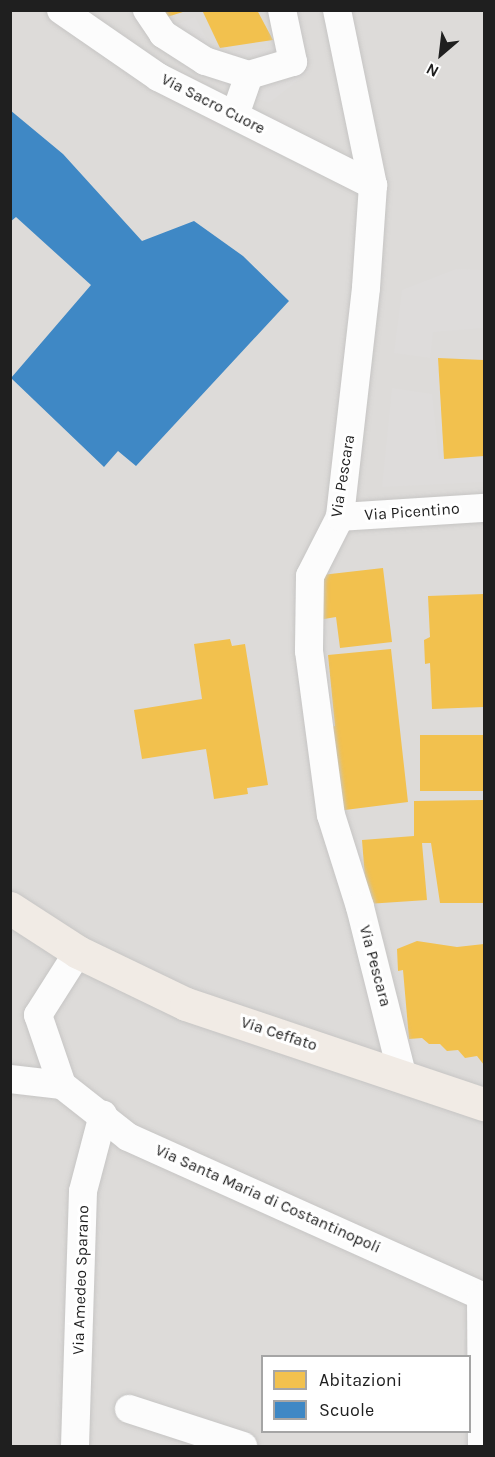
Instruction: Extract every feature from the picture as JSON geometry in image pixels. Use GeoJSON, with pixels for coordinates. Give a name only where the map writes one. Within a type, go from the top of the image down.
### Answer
{"type":"FeatureCollection","features":[{"type":"Feature","properties":{"kind":"main road","name":"Via Ceffato"},"geometry":{"type":"LineString","coordinates":[[10,908],[78,952],[186,1004],[402,1074],[484,1104]]}},
{"type":"Feature","properties":{"kind":"street","name":"Via Sacro Cuore"},"geometry":{"type":"LineString","coordinates":[[61,10],[158,76],[373,185]]}},
{"type":"Feature","properties":{"kind":"street"},"geometry":{"type":"LineString","coordinates":[[147,10],[163,34],[205,61],[249,75],[293,62],[282,10]]}},
{"type":"Feature","properties":{"kind":"street","name":"Via Pescara"},"geometry":{"type":"LineString","coordinates":[[337,10],[373,185],[366,288],[339,517],[310,576],[309,651],[332,815],[360,908],[402,1074]]}},
{"type":"Feature","properties":{"kind":"street"},"geometry":{"type":"LineString","coordinates":[[235,115],[249,75]]}},
{"type":"Feature","properties":{"kind":"street","name":"Via Picentino"},"geometry":{"type":"LineString","coordinates":[[339,517],[484,508]]}},
{"type":"Feature","properties":{"kind":"street"},"geometry":{"type":"LineString","coordinates":[[10,1079],[62,1085],[38,1015],[78,952]]}},
{"type":"Feature","properties":{"kind":"street","name":"Via Santa Maria di Costantinopoli"},"geometry":{"type":"LineString","coordinates":[[62,1085],[104,1115],[128,1137],[406,1260],[483,1297]]}},
{"type":"Feature","properties":{"kind":"street","name":"Via Amedeo Sparano"},"geometry":{"type":"LineString","coordinates":[[75,1446],[83,1191],[104,1115]]}},
{"type":"Feature","properties":{"kind":"street"},"geometry":{"type":"LineString","coordinates":[[482,1446],[483,1297]]}},
{"type":"Feature","properties":{"kind":"street"},"geometry":{"type":"LineString","coordinates":[[129,1409],[243,1446]]}},
{"type":"Feature","properties":{"kind":"shaded area"},"geometry":{"type":"Polygon","coordinates":[[[10,11],[484,11],[484,1446],[11,1446],[10,11]]]}},
{"type":"Feature","properties":{"kind":"shaded area"},"geometry":{"type":"Polygon","coordinates":[[[127,11],[166,11],[172,26],[195,17],[214,53],[279,47],[272,11],[299,11],[310,71],[269,103],[230,88],[158,48],[127,11]]]}},
{"type":"Feature","properties":{"kind":"shaded area"},"geometry":{"type":"Polygon","coordinates":[[[456,269],[484,270],[484,328],[433,332],[430,358],[394,353],[402,290],[456,269]]]}},
{"type":"Feature","properties":{"kind":"shaded area"},"geometry":{"type":"Polygon","coordinates":[[[392,388],[432,394],[439,459],[484,457],[484,482],[382,487],[392,388]]]}},
{"type":"Feature","properties":{"kind":"building: Abitazioni"},"geometry":{"type":"Polygon","coordinates":[[[165,10],[185,10],[186,11],[167,17],[165,10]]]}},
{"type":"Feature","properties":{"kind":"building: Abitazioni"},"geometry":{"type":"Polygon","coordinates":[[[202,10],[257,10],[273,40],[220,48],[202,10]]]}},
{"type":"Feature","properties":{"kind":"building: Abitazioni"},"geometry":{"type":"Polygon","coordinates":[[[438,358],[484,360],[484,456],[444,459],[438,358]]]}},
{"type":"Feature","properties":{"kind":"building: Abitazioni"},"geometry":{"type":"Polygon","coordinates":[[[383,568],[392,642],[340,648],[336,617],[318,620],[313,576],[383,568]]]}},
{"type":"Feature","properties":{"kind":"building: Abitazioni"},"geometry":{"type":"Polygon","coordinates":[[[484,594],[484,707],[432,709],[430,663],[425,664],[424,640],[430,637],[428,596],[484,594]]]}},
{"type":"Feature","properties":{"kind":"building: Abitazioni"},"geometry":{"type":"Polygon","coordinates":[[[230,639],[232,646],[245,644],[268,785],[247,788],[248,794],[214,799],[206,749],[142,759],[134,710],[202,699],[194,644],[230,639]]]}},
{"type":"Feature","properties":{"kind":"building: Abitazioni"},"geometry":{"type":"Polygon","coordinates":[[[391,649],[408,802],[337,811],[326,728],[335,726],[328,655],[391,649]]]}},
{"type":"Feature","properties":{"kind":"building: Abitazioni"},"geometry":{"type":"Polygon","coordinates":[[[420,735],[484,735],[484,791],[420,791],[420,735]]]}},
{"type":"Feature","properties":{"kind":"building: Abitazioni"},"geometry":{"type":"Polygon","coordinates":[[[484,800],[484,903],[440,903],[431,843],[422,843],[427,900],[367,904],[362,840],[414,836],[414,801],[484,800]]]}},
{"type":"Feature","properties":{"kind":"building: Abitazioni"},"geometry":{"type":"Polygon","coordinates":[[[417,941],[457,947],[484,944],[484,1065],[477,1056],[465,1058],[458,1050],[447,1051],[440,1044],[429,1044],[422,1038],[409,1039],[403,970],[398,971],[397,949],[417,941]]]}},
{"type":"Feature","properties":{"kind":"building: Scuole"},"geometry":{"type":"Polygon","coordinates":[[[10,110],[63,154],[142,241],[194,221],[243,256],[289,301],[136,466],[118,451],[104,467],[11,378],[91,285],[16,217],[10,222],[10,110]]]}}]}
